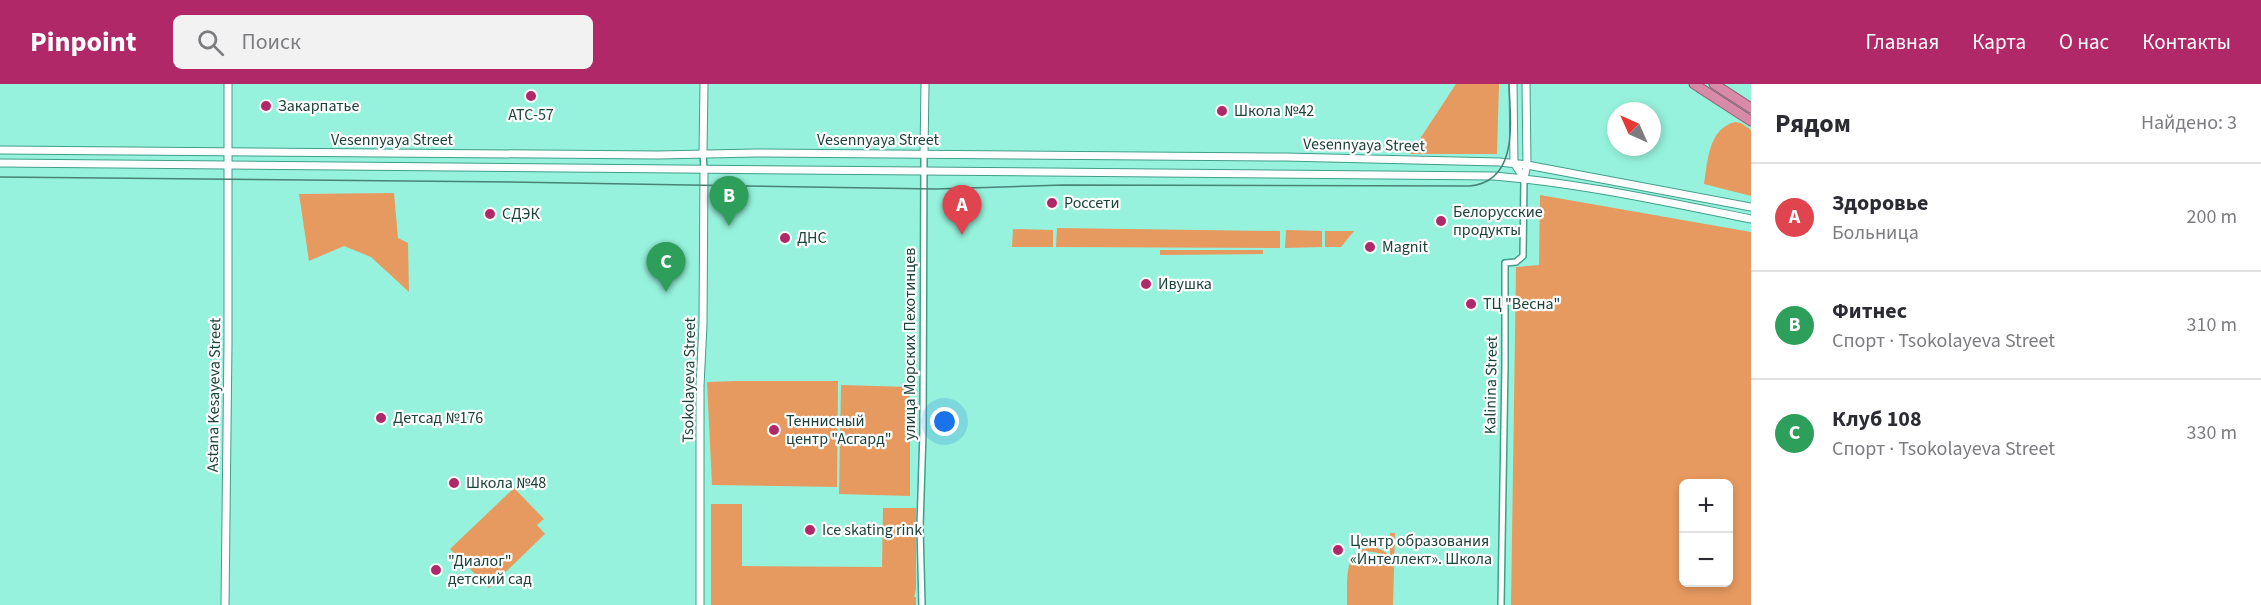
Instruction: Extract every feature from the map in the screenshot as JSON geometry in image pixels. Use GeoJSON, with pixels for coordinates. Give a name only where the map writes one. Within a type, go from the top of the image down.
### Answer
{"type":"FeatureCollection","features":[{"type":"Feature","properties":{"kind":"highway"},"geometry":{"type":"LineString","coordinates":[[1694,84],[1751,121]]}},
{"type":"Feature","properties":{"kind":"highway"},"geometry":{"type":"LineString","coordinates":[[1714,84],[1751,108]]}},
{"type":"Feature","properties":{"kind":"street"},"geometry":{"type":"LineString","coordinates":[[225,605],[228,84]]}},
{"type":"Feature","properties":{"kind":"street","name":"Tsokolayeva Street"},"geometry":{"type":"LineString","coordinates":[[700,605],[704,84]]}},
{"type":"Feature","properties":{"kind":"street","name":"улица Морских Пехотинцев"},"geometry":{"type":"LineString","coordinates":[[922,605],[920,527],[923,431],[925,84]]}},
{"type":"Feature","properties":{"kind":"street"},"geometry":{"type":"LineString","coordinates":[[1513,84],[1514,164],[1524,178]]}},
{"type":"Feature","properties":{"kind":"street","name":"Kalinina Street"},"geometry":{"type":"LineString","coordinates":[[1501,605],[1505,365],[1504,263],[1516,262],[1522,256],[1524,248],[1524,178],[1527,165],[1526,84]]}},
{"type":"Feature","properties":{"kind":"street","name":"Vesennyaya Street"},"geometry":{"type":"LineString","coordinates":[[0,150],[1285,157],[1514,164],[1751,207]]}},
{"type":"Feature","properties":{"kind":"street","name":"Vesennyaya Street"},"geometry":{"type":"LineString","coordinates":[[0,163],[1494,176],[1524,178],[1751,219]]}},
{"type":"Feature","properties":{"kind":"shaded area"},"geometry":{"type":"Polygon","coordinates":[[[1456,84],[1499,84],[1497,154],[1410,154],[1456,84]]]}},
{"type":"Feature","properties":{"kind":"shaded area"},"geometry":{"type":"Polygon","coordinates":[[[1735,122],[1751,130],[1751,196],[1704,184],[1708,156],[1714,139],[1719,131],[1735,122]]]}},
{"type":"Feature","properties":{"kind":"shaded area"},"geometry":{"type":"Polygon","coordinates":[[[394,193],[398,238],[408,243],[409,292],[371,257],[344,246],[309,261],[299,194],[394,193]]]}},
{"type":"Feature","properties":{"kind":"shaded area"},"geometry":{"type":"Polygon","coordinates":[[[1540,195],[1751,232],[1751,605],[1511,605],[1516,267],[1539,265],[1540,195]]]}},
{"type":"Feature","properties":{"kind":"shaded area"},"geometry":{"type":"Polygon","coordinates":[[[1057,228],[1280,231],[1280,248],[1056,247],[1057,228]]]}},
{"type":"Feature","properties":{"kind":"shaded area"},"geometry":{"type":"Polygon","coordinates":[[[1013,229],[1053,230],[1053,247],[1012,247],[1013,229]]]}},
{"type":"Feature","properties":{"kind":"shaded area"},"geometry":{"type":"Polygon","coordinates":[[[1286,230],[1322,231],[1322,247],[1285,248],[1286,230]]]}},
{"type":"Feature","properties":{"kind":"shaded area"},"geometry":{"type":"Polygon","coordinates":[[[1325,231],[1354,231],[1341,247],[1325,247],[1325,231]]]}},
{"type":"Feature","properties":{"kind":"shaded area"},"geometry":{"type":"Polygon","coordinates":[[[1160,250],[1263,250],[1263,254],[1160,255],[1160,250]]]}},
{"type":"Feature","properties":{"kind":"shaded area","name":"Теннисный центр \"Асгард\""},"geometry":{"type":"Polygon","coordinates":[[[838,381],[837,487],[712,485],[707,382],[838,381]]]}},
{"type":"Feature","properties":{"kind":"shaded area"},"geometry":{"type":"Polygon","coordinates":[[[841,385],[910,387],[910,496],[839,494],[841,385]]]}},
{"type":"Feature","properties":{"kind":"shaded area"},"geometry":{"type":"Polygon","coordinates":[[[514,488],[544,519],[537,525],[545,534],[489,588],[450,549],[514,488]]]}},
{"type":"Feature","properties":{"kind":"shaded area"},"geometry":{"type":"Polygon","coordinates":[[[711,504],[742,504],[742,566],[882,567],[883,508],[916,508],[916,589],[914,597],[916,597],[916,605],[711,605],[711,504]]]}},
{"type":"Feature","properties":{"kind":"shaded area"},"geometry":{"type":"Polygon","coordinates":[[[1390,533],[1395,533],[1393,605],[1347,605],[1348,570],[1354,556],[1360,551],[1374,548],[1390,556],[1390,533]],[[1371,552],[1358,557],[1353,564],[1389,565],[1383,556],[1371,552]]]}},
{"type":"Feature","properties":{"kind":"tram line"},"geometry":{"type":"LineString","coordinates":[[0,177],[936,189],[1063,185],[1470,186],[1486,182],[1497,173],[1505,161],[1510,130],[1509,84]]}},
{"type":"Feature","properties":{"kind":"place","name":"АТС-57"},"geometry":{"type":"Point","coordinates":[531,96]}},
{"type":"Feature","properties":{"kind":"place","name":"Закарпатье"},"geometry":{"type":"Point","coordinates":[266,106]}},
{"type":"Feature","properties":{"kind":"place","name":"Школа №42"},"geometry":{"type":"Point","coordinates":[1222,111]}},
{"type":"Feature","properties":{"kind":"place","name":"Россети"},"geometry":{"type":"Point","coordinates":[1052,203]}},
{"type":"Feature","properties":{"kind":"place","name":"СДЭК"},"geometry":{"type":"Point","coordinates":[490,214]}},
{"type":"Feature","properties":{"kind":"place","name":"Белорусские продукты"},"geometry":{"type":"Point","coordinates":[1441,221]}},
{"type":"Feature","properties":{"kind":"place","name":"Фитнес"},"geometry":{"type":"Point","coordinates":[729,226]}},
{"type":"Feature","properties":{"kind":"place","name":"Здоровье"},"geometry":{"type":"Point","coordinates":[962,235]}},
{"type":"Feature","properties":{"kind":"place","name":"ДНС"},"geometry":{"type":"Point","coordinates":[785,238]}},
{"type":"Feature","properties":{"kind":"place","name":"Magnit"},"geometry":{"type":"Point","coordinates":[1370,247]}},
{"type":"Feature","properties":{"kind":"place","name":"Ивушка"},"geometry":{"type":"Point","coordinates":[1146,284]}},
{"type":"Feature","properties":{"kind":"place","name":"Клуб 108"},"geometry":{"type":"Point","coordinates":[666,292]}},
{"type":"Feature","properties":{"kind":"place","name":"ТЦ \"Весна\""},"geometry":{"type":"Point","coordinates":[1471,304]}},
{"type":"Feature","properties":{"kind":"place","name":"Детсад №176"},"geometry":{"type":"Point","coordinates":[381,418]}},
{"type":"Feature","properties":{"kind":"place","name":"Теннисный центр \"Асгард\""},"geometry":{"type":"Point","coordinates":[774,430]}},
{"type":"Feature","properties":{"kind":"place","name":"Школа №48"},"geometry":{"type":"Point","coordinates":[454,483]}},
{"type":"Feature","properties":{"kind":"place","name":"Ice skating rink"},"geometry":{"type":"Point","coordinates":[810,530]}},
{"type":"Feature","properties":{"kind":"place","name":"Центр образования «Интеллект». Школа"},"geometry":{"type":"Point","coordinates":[1338,550]}},
{"type":"Feature","properties":{"kind":"place","name":"\"Диалог\" детский сад"},"geometry":{"type":"Point","coordinates":[436,570]}}]}
